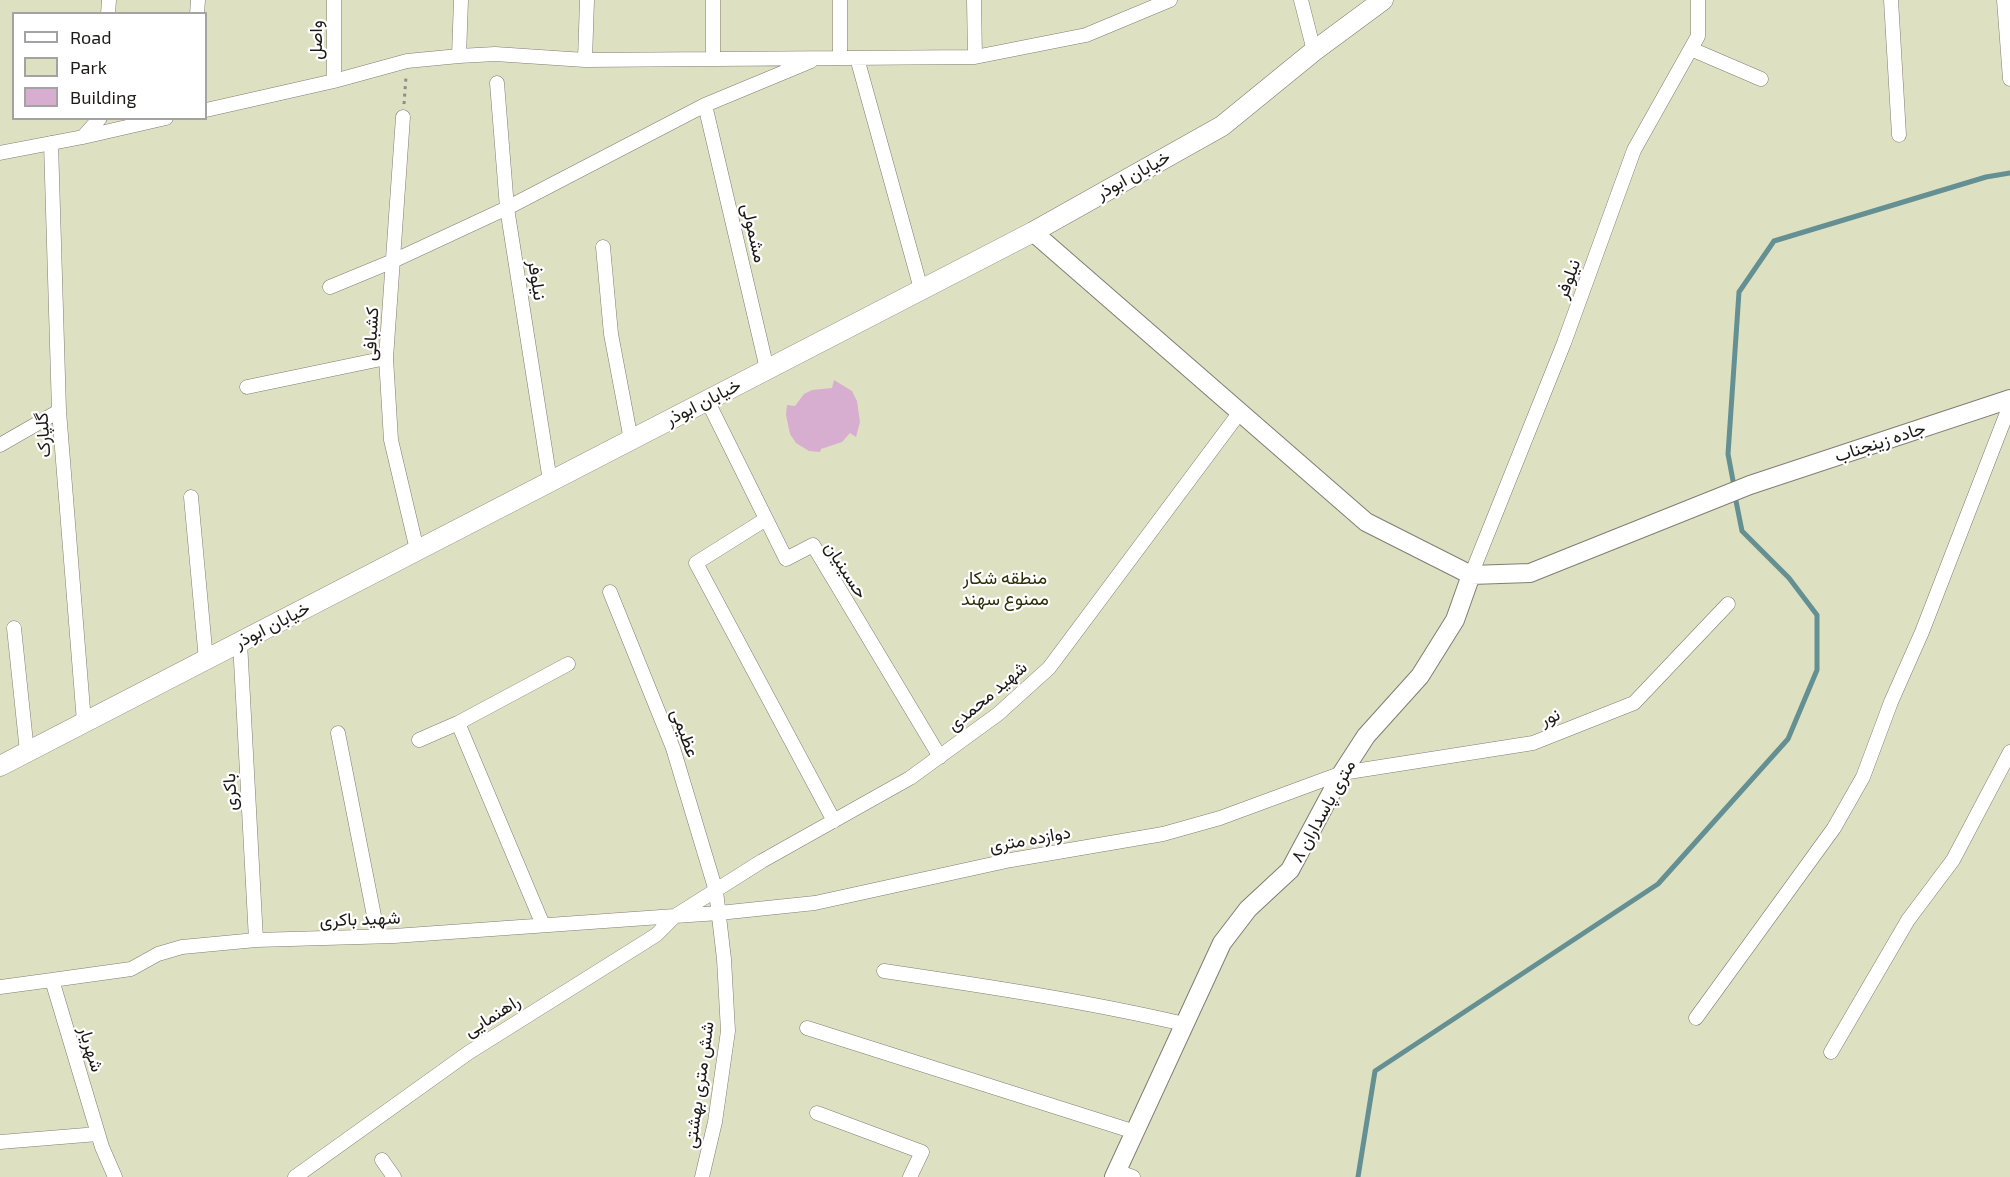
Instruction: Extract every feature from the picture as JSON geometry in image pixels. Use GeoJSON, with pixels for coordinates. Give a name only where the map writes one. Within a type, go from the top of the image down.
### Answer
{"type":"FeatureCollection","features":[{"type":"Feature","properties":{"kind":"main road","name":"خیابان ابوذر"},"geometry":{"type":"LineString","coordinates":[[0,766],[1033,232],[1222,126],[1314,51],[1383,0]]}},
{"type":"Feature","properties":{"kind":"street","name":"واصل"},"geometry":{"type":"LineString","coordinates":[[334,0],[334,81]]}},
{"type":"Feature","properties":{"kind":"street"},"geometry":{"type":"LineString","coordinates":[[459,56],[460,0]]}},
{"type":"Feature","properties":{"kind":"street"},"geometry":{"type":"LineString","coordinates":[[585,60],[587,0]]}},
{"type":"Feature","properties":{"kind":"street"},"geometry":{"type":"LineString","coordinates":[[712,59],[713,0]]}},
{"type":"Feature","properties":{"kind":"street"},"geometry":{"type":"LineString","coordinates":[[840,0],[840,58]]}},
{"type":"Feature","properties":{"kind":"street"},"geometry":{"type":"LineString","coordinates":[[974,0],[975,57]]}},
{"type":"Feature","properties":{"kind":"street"},"geometry":{"type":"LineString","coordinates":[[207,110],[334,81],[407,61],[459,56],[495,54],[585,60],[975,57],[1086,35],[1155,3],[1170,0]]}},
{"type":"Feature","properties":{"kind":"street"},"geometry":{"type":"LineString","coordinates":[[1301,0],[1314,51]]}},
{"type":"Feature","properties":{"kind":"street","name":"نیلوفر"},"geometry":{"type":"LineString","coordinates":[[1471,575],[1564,343],[1634,150],[1698,36],[1698,0]]}},
{"type":"Feature","properties":{"kind":"street"},"geometry":{"type":"LineString","coordinates":[[1891,0],[1899,135]]}},
{"type":"Feature","properties":{"kind":"street"},"geometry":{"type":"LineString","coordinates":[[2004,0],[2010,79]]}},
{"type":"Feature","properties":{"kind":"street"},"geometry":{"type":"LineString","coordinates":[[1691,49],[1761,79]]}},
{"type":"Feature","properties":{"kind":"street"},"geometry":{"type":"LineString","coordinates":[[330,287],[393,261],[507,208],[705,105],[818,58]]}},
{"type":"Feature","properties":{"kind":"street"},"geometry":{"type":"LineString","coordinates":[[857,58],[921,289]]}},
{"type":"Feature","properties":{"kind":"street","name":"نیلوفر"},"geometry":{"type":"LineString","coordinates":[[497,84],[507,208],[550,481]]}},
{"type":"Feature","properties":{"kind":"street","name":"مشمولی"},"geometry":{"type":"LineString","coordinates":[[705,105],[767,369]]}},
{"type":"Feature","properties":{"kind":"street","name":"کشبافی"},"geometry":{"type":"LineString","coordinates":[[403,117],[386,358],[391,440],[417,550]]}},
{"type":"Feature","properties":{"kind":"street"},"geometry":{"type":"LineString","coordinates":[[83,137],[98,120]]}},
{"type":"Feature","properties":{"kind":"street"},"geometry":{"type":"LineString","coordinates":[[0,153],[157,120]]}},
{"type":"Feature","properties":{"kind":"street","name":"گلپارک"},"geometry":{"type":"LineString","coordinates":[[51,143],[59,411],[84,722]]}},
{"type":"Feature","properties":{"kind":"street"},"geometry":{"type":"LineString","coordinates":[[1033,232],[1366,522],[1471,575]]}},
{"type":"Feature","properties":{"kind":"street"},"geometry":{"type":"LineString","coordinates":[[603,247],[611,334],[631,440]]}},
{"type":"Feature","properties":{"kind":"street"},"geometry":{"type":"LineString","coordinates":[[247,387],[386,358]]}},
{"type":"Feature","properties":{"kind":"street","name":"جاده زینجناب"},"geometry":{"type":"LineString","coordinates":[[1471,575],[1530,573],[1750,485],[2010,399]]}},
{"type":"Feature","properties":{"kind":"street","name":"حسینیان"},"geometry":{"type":"LineString","coordinates":[[707,400],[786,559],[813,545],[940,757]]}},
{"type":"Feature","properties":{"kind":"street"},"geometry":{"type":"LineString","coordinates":[[1696,1018],[1834,828],[1863,777],[2010,405]]}},
{"type":"Feature","properties":{"kind":"street"},"geometry":{"type":"LineString","coordinates":[[0,445],[59,411]]}},
{"type":"Feature","properties":{"kind":"street","name":"شهید محمدی"},"geometry":{"type":"LineString","coordinates":[[675,916],[762,861],[910,778],[998,714],[1049,668],[1240,412]]}},
{"type":"Feature","properties":{"kind":"street"},"geometry":{"type":"LineString","coordinates":[[190,497],[206,660]]}},
{"type":"Feature","properties":{"kind":"street"},"geometry":{"type":"LineString","coordinates":[[766,519],[696,563],[834,822]]}},
{"type":"Feature","properties":{"kind":"street","name":"۸ متری پاسداران"},"geometry":{"type":"LineString","coordinates":[[1121,1175],[1135,1132],[1222,943],[1248,909],[1290,870],[1341,773],[1366,736],[1420,676],[1455,620],[1471,575]]}},
{"type":"Feature","properties":{"kind":"street","name":"عظیمی"},"geometry":{"type":"LineString","coordinates":[[610,592],[673,748],[716,891]]}},
{"type":"Feature","properties":{"kind":"street","name":"نور"},"geometry":{"type":"LineString","coordinates":[[1341,773],[1533,743],[1634,703],[1728,604]]}},
{"type":"Feature","properties":{"kind":"street"},"geometry":{"type":"LineString","coordinates":[[14,628],[27,752]]}},
{"type":"Feature","properties":{"kind":"street","name":"باکری"},"geometry":{"type":"LineString","coordinates":[[240,642],[256,940]]}},
{"type":"Feature","properties":{"kind":"street"},"geometry":{"type":"LineString","coordinates":[[419,740],[458,723],[568,664]]}},
{"type":"Feature","properties":{"kind":"street"},"geometry":{"type":"LineString","coordinates":[[458,723],[543,925]]}},
{"type":"Feature","properties":{"kind":"street"},"geometry":{"type":"LineString","coordinates":[[338,733],[378,936]]}},
{"type":"Feature","properties":{"kind":"street"},"geometry":{"type":"LineString","coordinates":[[1831,1052],[1908,920],[1953,860],[2010,752]]}},
{"type":"Feature","properties":{"kind":"street","name":"دوازده متری"},"geometry":{"type":"LineString","coordinates":[[719,913],[815,903],[1011,860],[1163,834],[1220,818],[1341,773]]}},
{"type":"Feature","properties":{"kind":"street","name":"شش متری بهشتی"},"geometry":{"type":"LineString","coordinates":[[702,1177],[715,1122],[728,1030],[724,959],[716,891]]}},
{"type":"Feature","properties":{"kind":"street"},"geometry":{"type":"LineString","coordinates":[[675,916],[719,913]]}},
{"type":"Feature","properties":{"kind":"street","name":"شهید باکری"},"geometry":{"type":"LineString","coordinates":[[52,980],[130,969],[158,954],[182,946],[256,940],[378,936],[675,916]]}},
{"type":"Feature","properties":{"kind":"street","name":"راهنمایی"},"geometry":{"type":"LineString","coordinates":[[295,1177],[468,1053],[656,935],[675,916]]}},
{"type":"Feature","properties":{"kind":"street"},"geometry":{"type":"LineString","coordinates":[[884,971],[1046,995],[1184,1024]]}},
{"type":"Feature","properties":{"kind":"street"},"geometry":{"type":"LineString","coordinates":[[0,987],[52,980]]}},
{"type":"Feature","properties":{"kind":"street","name":"شهریار"},"geometry":{"type":"LineString","coordinates":[[52,980],[98,1134],[115,1177]]}},
{"type":"Feature","properties":{"kind":"street"},"geometry":{"type":"LineString","coordinates":[[807,1028],[1135,1132]]}},
{"type":"Feature","properties":{"kind":"street"},"geometry":{"type":"LineString","coordinates":[[817,1113],[922,1152],[910,1177]]}},
{"type":"Feature","properties":{"kind":"street"},"geometry":{"type":"LineString","coordinates":[[0,1142],[98,1134]]}},
{"type":"Feature","properties":{"kind":"street"},"geometry":{"type":"LineString","coordinates":[[382,1160],[394,1177]]}},
{"type":"Feature","properties":{"kind":"path"},"geometry":{"type":"LineString","coordinates":[[403,117],[407,61]]}},
{"type":"Feature","properties":{"kind":"green space","name":"منطقه شکار ممنوع سهند"},"geometry":{"type":"Polygon","coordinates":[[[0,0],[2010,0],[2010,1177],[0,1177],[0,0]]]}},
{"type":"Feature","properties":{"kind":"building"},"geometry":{"type":"Polygon","coordinates":[[[834,380],[852,391],[857,401],[860,422],[856,437],[850,433],[842,442],[821,449],[820,452],[809,451],[796,443],[790,434],[786,415],[787,405],[795,406],[804,394],[812,390],[832,388],[834,380]]]}},
{"type":"Feature","properties":{"kind":"waterway"},"geometry":{"type":"LineString","coordinates":[[1734,486],[1728,454],[1739,292],[1774,241],[1986,177],[2010,173]]}},
{"type":"Feature","properties":{"kind":"waterway"},"geometry":{"type":"LineString","coordinates":[[1358,1177],[1375,1071],[1658,884],[1788,739],[1817,670],[1817,615],[1789,578],[1742,531],[1735,496]]}}]}
